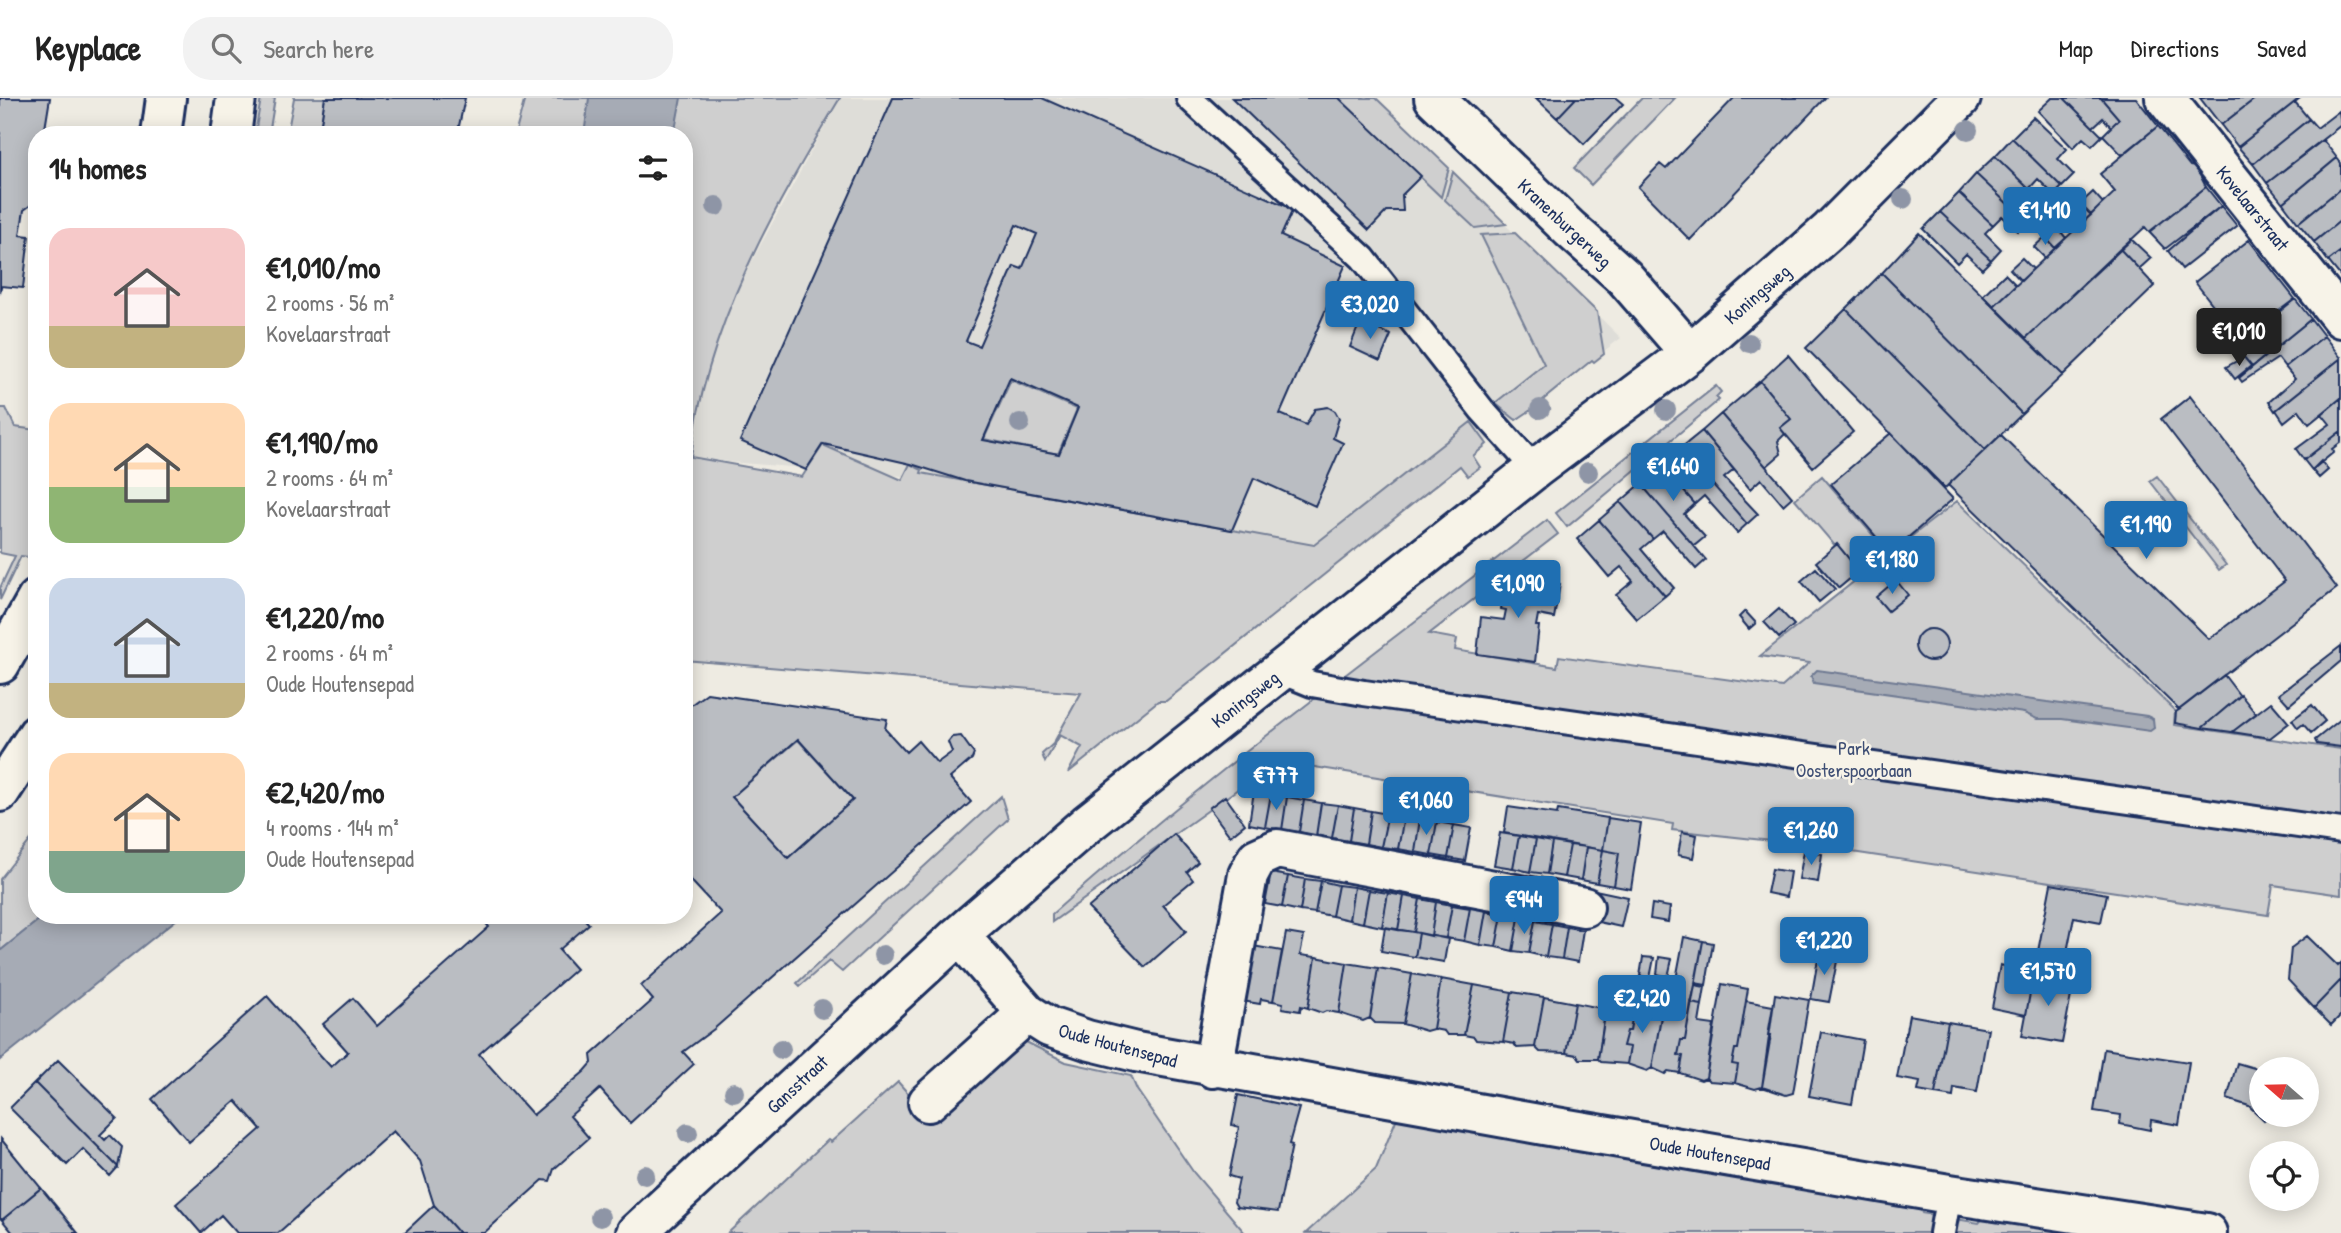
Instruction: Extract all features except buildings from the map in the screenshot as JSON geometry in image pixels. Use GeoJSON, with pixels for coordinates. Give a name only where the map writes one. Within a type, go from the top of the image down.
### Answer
{"type":"FeatureCollection","features":[{"type":"Feature","properties":{"kind":"street"},"geometry":{"type":"LineString","coordinates":[[162,126],[166,98]]}},
{"type":"Feature","properties":{"kind":"street"},"geometry":{"type":"LineString","coordinates":[[232,126],[236,98]]}},
{"type":"Feature","properties":{"kind":"street","name":"Kranenburgerweg"},"geometry":{"type":"LineString","coordinates":[[1434,98],[1570,229],[1623,276],[1689,354]]}},
{"type":"Feature","properties":{"kind":"street","name":"Koningsweg"},"geometry":{"type":"LineString","coordinates":[[959,935],[1087,824],[1535,469],[1689,354],[1830,230],[1961,98]]}},
{"type":"Feature","properties":{"kind":"street","name":"Kovelaarstraat"},"geometry":{"type":"LineString","coordinates":[[2165,98],[2341,318]]}},
{"type":"Feature","properties":{"kind":"street"},"geometry":{"type":"LineString","coordinates":[[0,664],[28,615]]}},
{"type":"Feature","properties":{"kind":"street"},"geometry":{"type":"LineString","coordinates":[[0,792],[28,749]]}},
{"type":"Feature","properties":{"kind":"street"},"geometry":{"type":"LineString","coordinates":[[1213,1068],[1248,875],[1257,858],[1277,849],[1584,906]]}},
{"type":"Feature","properties":{"kind":"street","name":"Oude Houtensepad"},"geometry":{"type":"LineString","coordinates":[[959,935],[1027,1013],[1049,1027],[1087,1040],[1213,1068],[1949,1194],[2207,1233]]}},
{"type":"Feature","properties":{"kind":"street","name":"Gansstraat"},"geometry":{"type":"LineString","coordinates":[[636,1233],[959,935]]}},
{"type":"Feature","properties":{"kind":"street"},"geometry":{"type":"LineString","coordinates":[[928,1102],[1027,1013]]}},
{"type":"Feature","properties":{"kind":"lane"},"geometry":{"type":"LineString","coordinates":[[1189,98],[1363,258],[1482,410],[1535,469]]}},
{"type":"Feature","properties":{"kind":"lane"},"geometry":{"type":"LineString","coordinates":[[1280,671],[1312,684],[1364,693],[2341,831]]}},
{"type":"Feature","properties":{"kind":"lane"},"geometry":{"type":"LineString","coordinates":[[1942,1233],[1949,1194]]}},
{"type":"Feature","properties":{"kind":"shaded area"},"geometry":{"type":"Polygon","coordinates":[[[589,98],[681,98],[676,126],[585,126],[589,98]]]}},
{"type":"Feature","properties":{"kind":"shaded area"},"geometry":{"type":"Polygon","coordinates":[[[840,98],[1376,98],[1621,338],[1342,551],[965,481],[693,459],[708,366],[734,294],[840,98]]]}},
{"type":"Feature","properties":{"kind":"shaded area"},"geometry":{"type":"Polygon","coordinates":[[[1817,670],[2147,716],[2153,719],[2154,728],[2150,731],[2062,719],[2037,719],[2024,713],[1814,683],[1811,676],[1817,670]]]}},
{"type":"Feature","properties":{"kind":"shaded area"},"geometry":{"type":"Polygon","coordinates":[[[34,924],[171,924],[0,1060],[0,951],[34,924]]]}},
{"type":"Feature","properties":{"kind":"green space"},"geometry":{"type":"Polygon","coordinates":[[[261,98],[275,98],[270,126],[256,126],[261,98]]]}},
{"type":"Feature","properties":{"kind":"green space"},"geometry":{"type":"Polygon","coordinates":[[[294,98],[325,98],[320,126],[289,126],[294,98]]]}},
{"type":"Feature","properties":{"kind":"green space"},"geometry":{"type":"Polygon","coordinates":[[[525,98],[840,98],[791,182],[746,270],[711,362],[693,445],[693,126],[517,126],[525,98]]]}},
{"type":"Feature","properties":{"kind":"green space"},"geometry":{"type":"Polygon","coordinates":[[[1338,98],[1376,98],[1449,168],[1441,197],[1338,98]]]}},
{"type":"Feature","properties":{"kind":"green space"},"geometry":{"type":"Polygon","coordinates":[[[1642,98],[1675,98],[1591,185],[1574,168],[1642,98]]]}},
{"type":"Feature","properties":{"kind":"green space"},"geometry":{"type":"Polygon","coordinates":[[[1453,172],[1506,224],[1475,228],[1445,200],[1453,172]]]}},
{"type":"Feature","properties":{"kind":"green space"},"geometry":{"type":"Polygon","coordinates":[[[1515,233],[1597,312],[1604,354],[1594,362],[1592,360],[1543,400],[1550,409],[1538,418],[1531,410],[1516,420],[1495,403],[1544,364],[1481,235],[1515,233]]]}},
{"type":"Feature","properties":{"kind":"green space"},"geometry":{"type":"Polygon","coordinates":[[[1011,380],[1077,409],[1058,454],[984,439],[1011,380]]]}},
{"type":"Feature","properties":{"kind":"green space"},"geometry":{"type":"Polygon","coordinates":[[[1716,386],[1721,392],[1716,397],[1719,400],[1567,527],[1556,513],[1716,386]]]}},
{"type":"Feature","properties":{"kind":"green space"},"geometry":{"type":"Polygon","coordinates":[[[0,408],[6,408],[15,427],[28,429],[28,557],[21,556],[0,600],[0,588],[15,556],[0,553],[0,408]]]}},
{"type":"Feature","properties":{"kind":"green space"},"geometry":{"type":"Polygon","coordinates":[[[1471,422],[1487,444],[1473,456],[1480,467],[1468,476],[1460,466],[1166,701],[1158,701],[1068,773],[1082,747],[1060,735],[1045,762],[1042,754],[1053,744],[1081,693],[693,661],[693,457],[802,477],[823,445],[902,480],[910,464],[922,470],[921,473],[1314,545],[1471,422]]]}},
{"type":"Feature","properties":{"kind":"green space","name":"Park Oosterspoorbaan"},"geometry":{"type":"Polygon","coordinates":[[[1822,476],[1889,554],[1957,501],[2175,711],[2174,725],[2341,749],[2341,895],[2273,885],[2268,915],[1799,844],[1672,830],[1673,824],[1277,761],[1052,922],[1052,914],[1172,811],[1547,520],[1558,534],[1429,634],[1457,639],[1455,650],[1557,667],[1559,656],[1782,687],[1809,663],[1760,656],[1861,576],[1795,499],[1822,476]]]}},
{"type":"Feature","properties":{"kind":"green space"},"geometry":{"type":"Polygon","coordinates":[[[2157,476],[2226,565],[2219,570],[2150,481],[2157,476]]]}},
{"type":"Feature","properties":{"kind":"green space"},"geometry":{"type":"Polygon","coordinates":[[[798,740],[853,800],[788,858],[732,797],[798,740]]]}},
{"type":"Feature","properties":{"kind":"green space"},"geometry":{"type":"Polygon","coordinates":[[[1001,796],[1008,819],[842,972],[829,961],[800,986],[797,983],[1001,796]]]}},
{"type":"Feature","properties":{"kind":"green space"},"geometry":{"type":"Polygon","coordinates":[[[28,843],[28,924],[34,924],[0,951],[0,879],[28,843]]]}},
{"type":"Feature","properties":{"kind":"green space"},"geometry":{"type":"Polygon","coordinates":[[[1024,1041],[1066,1062],[1131,1076],[1137,1090],[1194,1173],[1245,1233],[728,1233],[828,1140],[831,1142],[898,1082],[931,1119],[941,1116],[1024,1041]]]}},
{"type":"Feature","properties":{"kind":"green space"},"geometry":{"type":"Polygon","coordinates":[[[1404,1111],[1917,1200],[1922,1213],[1979,1223],[1988,1212],[2129,1233],[1306,1233],[1376,1169],[1396,1120],[1401,1120],[1404,1111]]]}}]}
